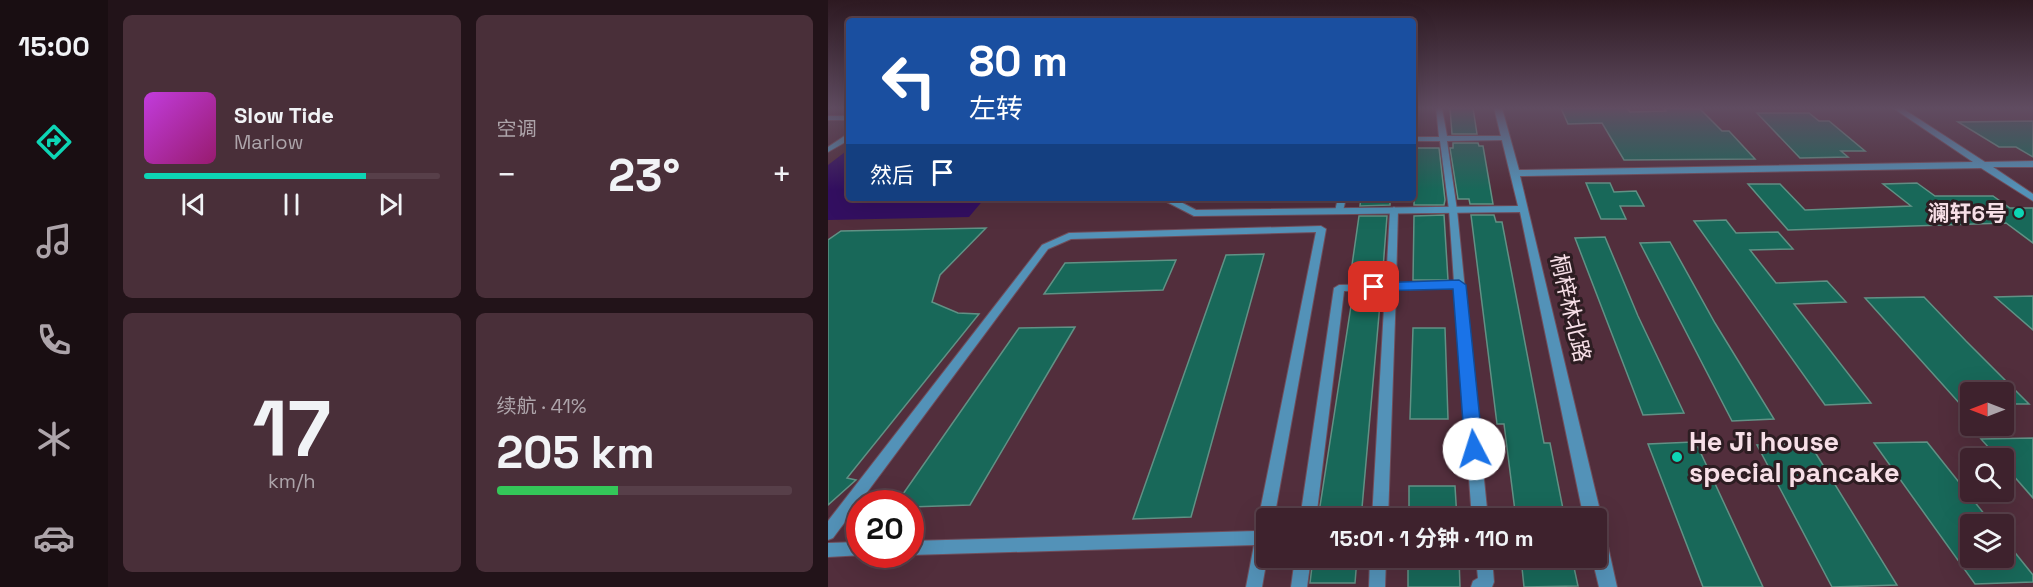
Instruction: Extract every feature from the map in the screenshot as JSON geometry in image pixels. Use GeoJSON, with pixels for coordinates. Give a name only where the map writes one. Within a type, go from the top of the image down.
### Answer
{"type":"FeatureCollection","features":[{"type":"Feature","properties":{"kind":"street"},"geometry":{"type":"LineString","coordinates":[[1938,135],[2033,198]]}},
{"type":"Feature","properties":{"kind":"street","name":"桐梓林北路"},"geometry":{"type":"LineString","coordinates":[[1505,138],[1524,209],[1591,508]]}},
{"type":"Feature","properties":{"kind":"street"},"geometry":{"type":"LineString","coordinates":[[1514,173],[2033,164]]}},
{"type":"Feature","properties":{"kind":"street"},"geometry":{"type":"LineString","coordinates":[[1170,201],[1194,213],[1524,209]]}},
{"type":"Feature","properties":{"kind":"street"},"geometry":{"type":"LineString","coordinates":[[1604,568],[1608,587]]}},
{"type":"Feature","properties":{"kind":"lane"},"geometry":{"type":"LineString","coordinates":[[1441,138],[1445,142],[1453,210],[1479,508]]}},
{"type":"Feature","properties":{"kind":"lane"},"geometry":{"type":"LineString","coordinates":[[1416,139],[1505,138]]}},
{"type":"Feature","properties":{"kind":"lane"},"geometry":{"type":"LineString","coordinates":[[828,150],[846,139]]}},
{"type":"Feature","properties":{"kind":"lane"},"geometry":{"type":"LineString","coordinates":[[1340,211],[1342,201]]}},
{"type":"Feature","properties":{"kind":"lane"},"geometry":{"type":"LineString","coordinates":[[1381,508],[1394,210]]}},
{"type":"Feature","properties":{"kind":"lane"},"geometry":{"type":"LineString","coordinates":[[828,533],[1045,247],[1069,236],[1321,229],[1268,508]]}},
{"type":"Feature","properties":{"kind":"lane"},"geometry":{"type":"LineString","coordinates":[[1310,508],[1340,288],[1459,285]]}},
{"type":"Feature","properties":{"kind":"lane"},"geometry":{"type":"LineString","coordinates":[[924,548],[1256,538]]}},
{"type":"Feature","properties":{"kind":"lane"},"geometry":{"type":"LineString","coordinates":[[828,550],[846,549]]}},
{"type":"Feature","properties":{"kind":"lane"},"geometry":{"type":"LineString","coordinates":[[1254,587],[1257,568]]}},
{"type":"Feature","properties":{"kind":"lane"},"geometry":{"type":"LineString","coordinates":[[1299,587],[1302,568]]}},
{"type":"Feature","properties":{"kind":"lane"},"geometry":{"type":"LineString","coordinates":[[1377,587],[1378,568]]}},
{"type":"Feature","properties":{"kind":"lane"},"geometry":{"type":"LineString","coordinates":[[1479,587],[1486,582],[1485,568]]}},
{"type":"Feature","properties":{"kind":"shaded area"},"geometry":{"type":"Polygon","coordinates":[[[846,151],[846,201],[982,201],[969,217],[828,220],[828,165],[846,151]]]}},
{"type":"Feature","properties":{"kind":"building"},"geometry":{"type":"Polygon","coordinates":[[[1609,135],[1733,135],[1755,159],[1624,160],[1609,135]]]}},
{"type":"Feature","properties":{"kind":"building"},"geometry":{"type":"Polygon","coordinates":[[[1778,135],[1846,135],[1865,151],[1841,151],[1848,157],[1800,158],[1778,135]]]}},
{"type":"Feature","properties":{"kind":"building"},"geometry":{"type":"Polygon","coordinates":[[[1980,135],[2033,135],[2033,157],[2016,147],[1999,147],[1980,135]]]}},
{"type":"Feature","properties":{"kind":"building"},"geometry":{"type":"Polygon","coordinates":[[[1453,143],[1478,143],[1479,146],[1483,146],[1493,204],[1470,204],[1469,199],[1458,199],[1450,148],[1453,148],[1453,143]]]}},
{"type":"Feature","properties":{"kind":"building"},"geometry":{"type":"Polygon","coordinates":[[[1416,148],[1439,148],[1444,205],[1414,205],[1416,201],[1416,148]]]}},
{"type":"Feature","properties":{"kind":"building"},"geometry":{"type":"Polygon","coordinates":[[[1586,183],[1610,183],[1614,192],[1636,191],[1644,206],[1620,206],[1626,219],[1601,219],[1586,183]]]}},
{"type":"Feature","properties":{"kind":"building"},"geometry":{"type":"Polygon","coordinates":[[[1917,183],[1935,196],[1993,196],[2010,208],[2033,208],[2033,243],[2006,223],[1788,230],[1748,184],[1780,184],[1805,210],[1911,206],[1883,184],[1917,183]]]}},
{"type":"Feature","properties":{"kind":"building"},"geometry":{"type":"Polygon","coordinates":[[[1361,201],[1390,201],[1390,205],[1360,206],[1361,201]]]}},
{"type":"Feature","properties":{"kind":"building"},"geometry":{"type":"Polygon","coordinates":[[[1444,215],[1448,280],[1413,280],[1414,216],[1444,215]]]}},
{"type":"Feature","properties":{"kind":"building"},"geometry":{"type":"Polygon","coordinates":[[[1471,215],[1494,215],[1496,222],[1502,222],[1544,443],[1550,443],[1563,508],[1515,508],[1504,424],[1497,424],[1471,215]]]}},
{"type":"Feature","properties":{"kind":"building"},"geometry":{"type":"Polygon","coordinates":[[[1359,216],[1387,216],[1382,282],[1355,282],[1355,279],[1350,279],[1359,216]]]}},
{"type":"Feature","properties":{"kind":"building"},"geometry":{"type":"Polygon","coordinates":[[[1726,220],[1736,233],[1778,232],[1793,249],[1750,250],[1776,283],[1827,281],[1846,302],[1794,304],[1871,403],[1825,405],[1694,221],[1726,220]]]}},
{"type":"Feature","properties":{"kind":"building"},"geometry":{"type":"Polygon","coordinates":[[[986,228],[940,275],[932,302],[958,313],[979,314],[847,478],[856,480],[828,505],[828,240],[841,231],[986,228]]]}},
{"type":"Feature","properties":{"kind":"building"},"geometry":{"type":"Polygon","coordinates":[[[1605,237],[1638,316],[1684,413],[1643,415],[1575,238],[1605,237]]]}},
{"type":"Feature","properties":{"kind":"building"},"geometry":{"type":"Polygon","coordinates":[[[1670,242],[1715,323],[1774,419],[1732,421],[1640,243],[1670,242]]]}},
{"type":"Feature","properties":{"kind":"building"},"geometry":{"type":"Polygon","coordinates":[[[1264,254],[1191,517],[1133,519],[1226,255],[1264,254]]]}},
{"type":"Feature","properties":{"kind":"building"},"geometry":{"type":"Polygon","coordinates":[[[1176,260],[1163,290],[1044,294],[1065,263],[1176,260]]]}},
{"type":"Feature","properties":{"kind":"building"},"geometry":{"type":"Polygon","coordinates":[[[1381,292],[1362,508],[1320,508],[1353,293],[1381,292]]]}},
{"type":"Feature","properties":{"kind":"building"},"geometry":{"type":"Polygon","coordinates":[[[2033,296],[2033,330],[1995,297],[2033,296]]]}},
{"type":"Feature","properties":{"kind":"building"},"geometry":{"type":"Polygon","coordinates":[[[1924,297],[2007,382],[1960,382],[1960,404],[1865,298],[1924,297]]]}},
{"type":"Feature","properties":{"kind":"building"},"geometry":{"type":"Polygon","coordinates":[[[1075,327],[970,505],[924,507],[924,490],[906,490],[1019,328],[1075,327]]]}},
{"type":"Feature","properties":{"kind":"building"},"geometry":{"type":"Polygon","coordinates":[[[1413,328],[1445,328],[1448,419],[1410,419],[1413,328]]]}},
{"type":"Feature","properties":{"kind":"building"},"geometry":{"type":"Polygon","coordinates":[[[2014,389],[2029,404],[2014,404],[2014,389]]]}},
{"type":"Feature","properties":{"kind":"building"},"geometry":{"type":"Polygon","coordinates":[[[2033,438],[2033,498],[2014,476],[2014,448],[1989,448],[1981,439],[2033,438]]]}},
{"type":"Feature","properties":{"kind":"building"},"geometry":{"type":"Polygon","coordinates":[[[1693,442],[1693,447],[1698,447],[1763,587],[1703,587],[1648,444],[1693,442]]]}},
{"type":"Feature","properties":{"kind":"building"},"geometry":{"type":"Polygon","coordinates":[[[1927,442],[1960,484],[1960,502],[1975,502],[1984,514],[1960,514],[1960,563],[1874,443],[1927,442]]]}},
{"type":"Feature","properties":{"kind":"building"},"geometry":{"type":"Polygon","coordinates":[[[1810,444],[1897,585],[1832,587],[1757,445],[1810,444]]]}},
{"type":"Feature","properties":{"kind":"building"},"geometry":{"type":"Polygon","coordinates":[[[1409,486],[1455,486],[1456,508],[1409,508],[1409,486]]]}},
{"type":"Feature","properties":{"kind":"building"},"geometry":{"type":"Polygon","coordinates":[[[2014,551],[2033,575],[2033,582],[1975,584],[1964,568],[2014,568],[2014,551]]]}},
{"type":"Feature","properties":{"kind":"building"},"geometry":{"type":"Polygon","coordinates":[[[1312,568],[1356,568],[1355,583],[1310,583],[1312,568]]]}},
{"type":"Feature","properties":{"kind":"building"},"geometry":{"type":"Polygon","coordinates":[[[1408,568],[1459,568],[1460,587],[1408,587],[1408,568]]]}},
{"type":"Feature","properties":{"kind":"building"},"geometry":{"type":"Polygon","coordinates":[[[1522,568],[1574,568],[1578,586],[1524,587],[1522,568]]]}},
{"type":"Feature","properties":{"kind":"place","name":"澜轩6号"},"geometry":{"type":"Point","coordinates":[2019,213]}},
{"type":"Feature","properties":{"kind":"place","name":"He Ji house special pancake"},"geometry":{"type":"Point","coordinates":[1677,457]}},
{"type":"Feature","properties":{"kind":"route"},"geometry":{"type":"LineString","coordinates":[[1374,287],[1459,285],[1474,449]]}}]}
